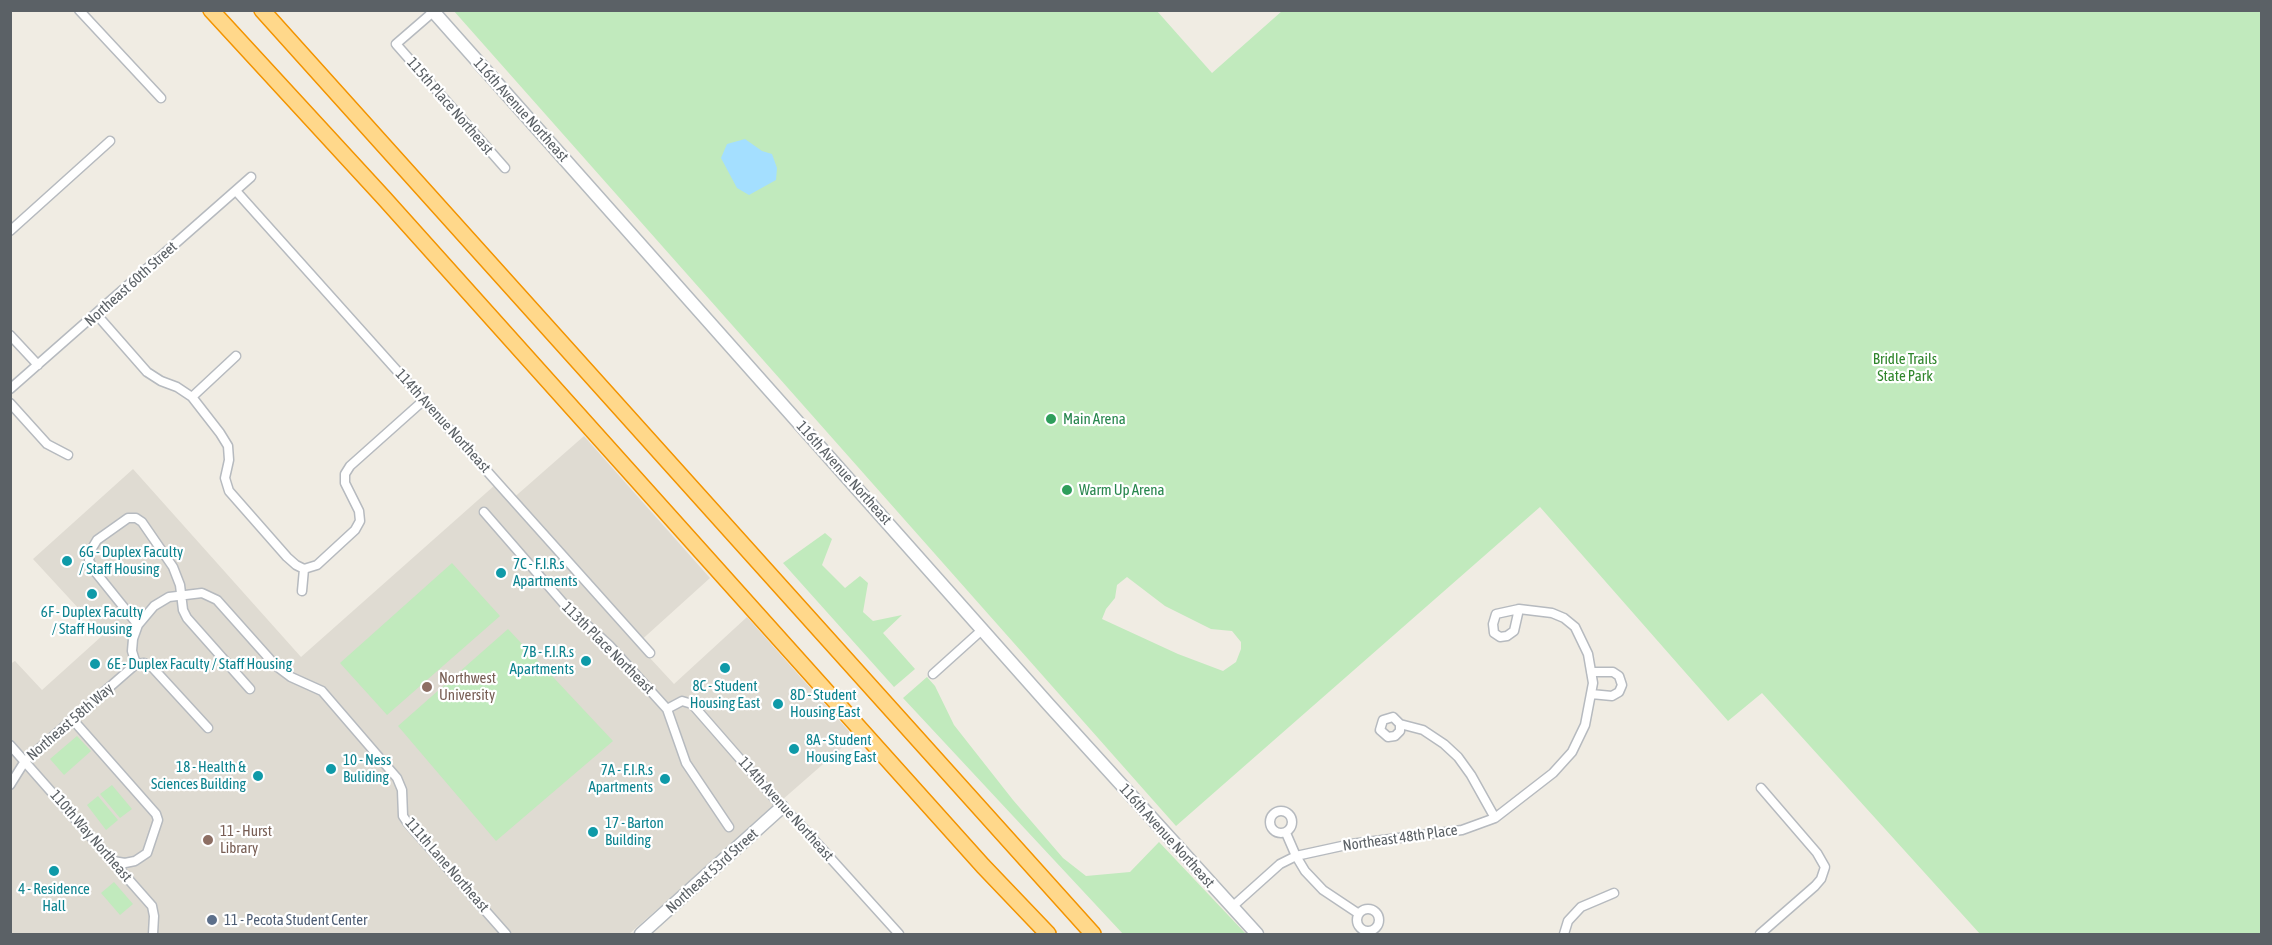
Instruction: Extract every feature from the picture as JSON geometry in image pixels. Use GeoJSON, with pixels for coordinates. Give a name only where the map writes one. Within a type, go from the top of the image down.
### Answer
{"type":"FeatureCollection","features":[{"type":"Feature","properties":{"kind":"highway"},"geometry":{"type":"LineString","coordinates":[[211,10],[384,198],[975,857],[1048,934]]}},
{"type":"Feature","properties":{"kind":"highway"},"geometry":{"type":"LineString","coordinates":[[262,10],[1093,934]]}},
{"type":"Feature","properties":{"kind":"street"},"geometry":{"type":"LineString","coordinates":[[79,10],[161,98]]}},
{"type":"Feature","properties":{"kind":"street","name":"115th Place Northeast"},"geometry":{"type":"LineString","coordinates":[[433,11],[396,44],[505,168]]}},
{"type":"Feature","properties":{"kind":"street","name":"116th Avenue Northeast"},"geometry":{"type":"LineString","coordinates":[[433,11],[1257,934]]}},
{"type":"Feature","properties":{"kind":"street"},"geometry":{"type":"LineString","coordinates":[[10,231],[110,141]]}},
{"type":"Feature","properties":{"kind":"street","name":"Northeast 60th Street"},"geometry":{"type":"LineString","coordinates":[[10,389],[251,177]]}},
{"type":"Feature","properties":{"kind":"street","name":"114th Avenue Northeast"},"geometry":{"type":"LineString","coordinates":[[236,191],[650,653]]}},
{"type":"Feature","properties":{"kind":"street"},"geometry":{"type":"LineString","coordinates":[[96,315],[147,372],[192,397],[228,446],[229,460],[225,478],[229,491],[287,557],[304,569],[317,565],[356,530],[360,521],[359,511],[345,483],[345,474],[350,466],[424,400]]}},
{"type":"Feature","properties":{"kind":"street"},"geometry":{"type":"LineString","coordinates":[[10,334],[38,365]]}},
{"type":"Feature","properties":{"kind":"street"},"geometry":{"type":"LineString","coordinates":[[192,397],[236,356]]}},
{"type":"Feature","properties":{"kind":"street"},"geometry":{"type":"LineString","coordinates":[[10,404],[47,444],[68,455]]}},
{"type":"Feature","properties":{"kind":"street","name":"113th Place Northeast"},"geometry":{"type":"LineString","coordinates":[[484,512],[564,604],[609,645],[667,709],[686,763],[729,827]]}},
{"type":"Feature","properties":{"kind":"street"},"geometry":{"type":"LineString","coordinates":[[208,729],[152,667],[144,663],[136,664],[132,651],[138,624],[93,569],[89,560],[96,540],[128,518],[136,518],[142,522],[173,567],[187,618],[250,689]]}},
{"type":"Feature","properties":{"kind":"street"},"geometry":{"type":"LineString","coordinates":[[302,591],[304,569]]}},
{"type":"Feature","properties":{"kind":"street","name":"111th Lane Northeast"},"geometry":{"type":"LineString","coordinates":[[138,624],[154,606],[169,597],[202,593],[217,600],[275,665],[291,676],[322,691],[397,778],[402,790],[403,816],[407,822],[506,934]]}},
{"type":"Feature","properties":{"kind":"street","name":"Northeast 48th Place"},"geometry":{"type":"LineString","coordinates":[[1232,907],[1280,864],[1296,856],[1351,844],[1462,830],[1495,818],[1553,773],[1572,752],[1585,725],[1593,683],[1592,672],[1588,654],[1575,627],[1564,618],[1552,613],[1519,609]]}},
{"type":"Feature","properties":{"kind":"street"},"geometry":{"type":"LineString","coordinates":[[933,674],[983,629]]}},
{"type":"Feature","properties":{"kind":"street","name":"Northeast 58th Way"},"geometry":{"type":"LineString","coordinates":[[10,785],[25,761],[136,664]]}},
{"type":"Feature","properties":{"kind":"street"},"geometry":{"type":"LineString","coordinates":[[1591,694],[1612,696],[1619,692],[1622,685],[1621,678],[1613,672],[1592,672]]}},
{"type":"Feature","properties":{"kind":"street","name":"114th Avenue Northeast"},"geometry":{"type":"LineString","coordinates":[[667,709],[682,701],[692,704],[782,807],[899,934]]}},
{"type":"Feature","properties":{"kind":"street"},"geometry":{"type":"LineString","coordinates":[[73,720],[156,814],[158,820],[147,853],[135,861],[125,863],[112,861]]}},
{"type":"Feature","properties":{"kind":"street"},"geometry":{"type":"LineString","coordinates":[[1400,724],[1423,730],[1458,757],[1495,818]]}},
{"type":"Feature","properties":{"kind":"street","name":"110th Way Northeast"},"geometry":{"type":"LineString","coordinates":[[10,745],[152,906],[153,934]]}},
{"type":"Feature","properties":{"kind":"street"},"geometry":{"type":"LineString","coordinates":[[1760,934],[1815,886],[1825,870],[1823,860],[1761,788]]}},
{"type":"Feature","properties":{"kind":"street","name":"Northeast 53rd Street"},"geometry":{"type":"LineString","coordinates":[[641,934],[782,807]]}},
{"type":"Feature","properties":{"kind":"street"},"geometry":{"type":"LineString","coordinates":[[1286,833],[1305,871],[1323,890],[1359,914]]}},
{"type":"Feature","properties":{"kind":"street"},"geometry":{"type":"LineString","coordinates":[[1564,934],[1568,921],[1581,908],[1594,900],[1614,893]]}},
{"type":"Feature","properties":{"kind":"shaded area","name":"Northwest University"},"geometry":{"type":"Polygon","coordinates":[[[584,436],[710,578],[637,644],[674,684],[747,617],[854,737],[629,934],[11,934],[10,664],[15,661],[42,690],[103,635],[33,559],[133,469],[301,657],[495,485],[510,501],[584,436]]]}},
{"type":"Feature","properties":{"kind":"green space","name":"Bridle Trails State Park"},"geometry":{"type":"Polygon","coordinates":[[[453,10],[1157,11],[1212,73],[1282,11],[2261,11],[2261,934],[1980,934],[1762,693],[1728,721],[1540,507],[1176,826],[453,10]],[[1127,577],[1117,585],[1115,598],[1106,609],[1102,619],[1178,654],[1223,671],[1236,662],[1241,642],[1232,631],[1211,629],[1165,606],[1127,577]]]}},
{"type":"Feature","properties":{"kind":"green space"},"geometry":{"type":"Polygon","coordinates":[[[825,533],[832,539],[822,565],[845,588],[860,576],[868,583],[863,612],[873,621],[902,615],[883,633],[915,669],[894,687],[783,563],[825,533]]]}},
{"type":"Feature","properties":{"kind":"green space"},"geometry":{"type":"Polygon","coordinates":[[[452,563],[500,616],[387,715],[340,663],[452,563]]]}},
{"type":"Feature","properties":{"kind":"green space"},"geometry":{"type":"Polygon","coordinates":[[[508,629],[613,741],[496,841],[398,726],[508,629]]]}},
{"type":"Feature","properties":{"kind":"green space"},"geometry":{"type":"Polygon","coordinates":[[[927,677],[935,686],[954,725],[1013,800],[1063,858],[1086,876],[1130,872],[1159,842],[1246,934],[1123,934],[903,698],[927,677]]]}},
{"type":"Feature","properties":{"kind":"green space"},"geometry":{"type":"Polygon","coordinates":[[[77,736],[91,751],[64,775],[50,759],[77,736]]]}},
{"type":"Feature","properties":{"kind":"green space"},"geometry":{"type":"Polygon","coordinates":[[[112,785],[132,809],[120,818],[100,794],[112,785]]]}},
{"type":"Feature","properties":{"kind":"green space"},"geometry":{"type":"Polygon","coordinates":[[[98,796],[118,820],[106,830],[87,805],[98,796]]]}},
{"type":"Feature","properties":{"kind":"green space"},"geometry":{"type":"Polygon","coordinates":[[[114,882],[133,904],[120,915],[101,893],[114,882]]]}},
{"type":"Feature","properties":{"kind":"water"},"geometry":{"type":"Polygon","coordinates":[[[745,139],[762,151],[772,154],[777,168],[776,180],[749,195],[737,188],[721,158],[727,144],[745,139]]]}},
{"type":"Feature","properties":{"kind":"place","name":"Main Arena"},"geometry":{"type":"Point","coordinates":[1051,419]}},
{"type":"Feature","properties":{"kind":"place","name":"Warm Up Arena"},"geometry":{"type":"Point","coordinates":[1067,490]}},
{"type":"Feature","properties":{"kind":"place","name":"6G - Duplex Faculty / Staff Housing"},"geometry":{"type":"Point","coordinates":[67,561]}},
{"type":"Feature","properties":{"kind":"place","name":"7C - F.I.R.s Apartments"},"geometry":{"type":"Point","coordinates":[501,573]}},
{"type":"Feature","properties":{"kind":"place","name":"6F - Duplex Faculty / Staff Housing"},"geometry":{"type":"Point","coordinates":[92,594]}},
{"type":"Feature","properties":{"kind":"place","name":"7B - F.I.R.s Apartments"},"geometry":{"type":"Point","coordinates":[586,661]}},
{"type":"Feature","properties":{"kind":"place","name":"6E - Duplex Faculty / Staff Housing"},"geometry":{"type":"Point","coordinates":[95,664]}},
{"type":"Feature","properties":{"kind":"place","name":"8C - Student Housing East"},"geometry":{"type":"Point","coordinates":[725,668]}},
{"type":"Feature","properties":{"kind":"place","name":"Northwest University"},"geometry":{"type":"Point","coordinates":[427,687]}},
{"type":"Feature","properties":{"kind":"place","name":"8D - Student Housing East"},"geometry":{"type":"Point","coordinates":[778,704]}},
{"type":"Feature","properties":{"kind":"place","name":"8A - Student Housing East"},"geometry":{"type":"Point","coordinates":[794,749]}},
{"type":"Feature","properties":{"kind":"place","name":"10 - Ness Buliding"},"geometry":{"type":"Point","coordinates":[331,769]}},
{"type":"Feature","properties":{"kind":"place","name":"18 - Health & Sciences Building"},"geometry":{"type":"Point","coordinates":[258,776]}},
{"type":"Feature","properties":{"kind":"place","name":"7A - F.I.R.s Apartments"},"geometry":{"type":"Point","coordinates":[665,779]}},
{"type":"Feature","properties":{"kind":"place","name":"17 - Barton Building"},"geometry":{"type":"Point","coordinates":[593,832]}},
{"type":"Feature","properties":{"kind":"place","name":"11 - Hurst Library"},"geometry":{"type":"Point","coordinates":[208,840]}},
{"type":"Feature","properties":{"kind":"place","name":"4 - Residence Hall"},"geometry":{"type":"Point","coordinates":[54,871]}},
{"type":"Feature","properties":{"kind":"place","name":"11 - Pecota Student Center"},"geometry":{"type":"Point","coordinates":[212,920]}}]}
